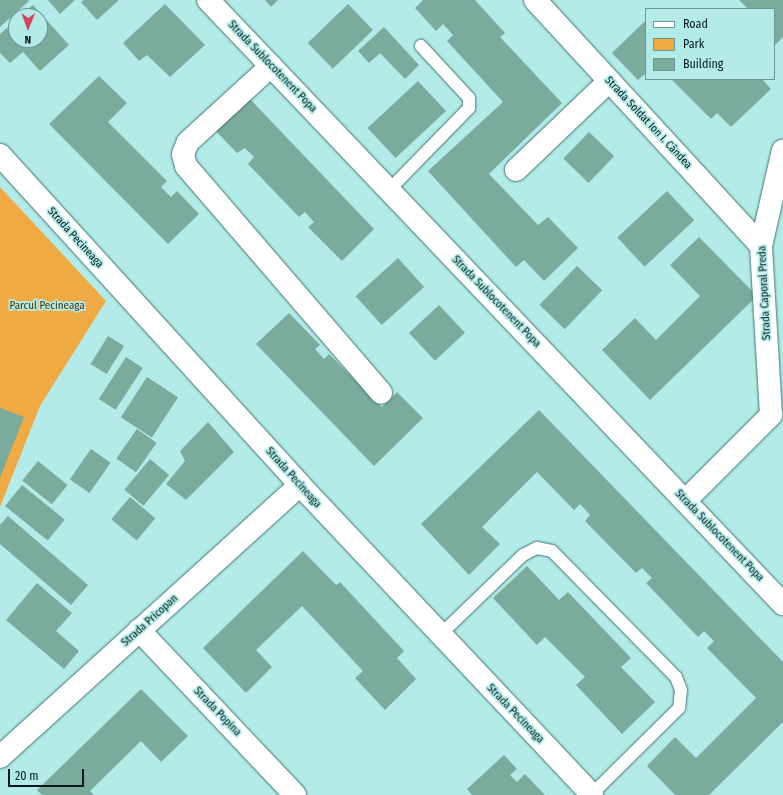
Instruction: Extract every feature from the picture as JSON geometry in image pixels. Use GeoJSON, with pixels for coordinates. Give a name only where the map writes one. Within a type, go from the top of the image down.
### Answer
{"type":"FeatureCollection","features":[{"type":"Feature","properties":{"kind":"street","name":"Strada Sublocotenent Popa"},"geometry":{"type":"LineString","coordinates":[[208,0],[783,604]]}},
{"type":"Feature","properties":{"kind":"street","name":"Strada Soldat Ion I. Cândea"},"geometry":{"type":"LineString","coordinates":[[535,0],[761,246]]}},
{"type":"Feature","properties":{"kind":"street"},"geometry":{"type":"LineString","coordinates":[[271,66],[188,142],[183,154],[186,166],[382,393]]}},
{"type":"Feature","properties":{"kind":"street"},"geometry":{"type":"LineString","coordinates":[[516,170],[609,81]]}},
{"type":"Feature","properties":{"kind":"street","name":"Strada Caporal Preda"},"geometry":{"type":"LineString","coordinates":[[685,501],[777,421],[761,246],[767,209],[783,150]]}},
{"type":"Feature","properties":{"kind":"street","name":"Strada Pecineaga"},"geometry":{"type":"LineString","coordinates":[[0,155],[439,636],[592,795]]}},
{"type":"Feature","properties":{"kind":"street","name":"Strada Pricopan"},"geometry":{"type":"LineString","coordinates":[[0,757],[300,485]]}},
{"type":"Feature","properties":{"kind":"street","name":"Strada Popina"},"geometry":{"type":"LineString","coordinates":[[139,630],[295,795]]}},
{"type":"Feature","properties":{"kind":"lane"},"geometry":{"type":"LineString","coordinates":[[389,190],[469,108],[469,98],[421,46]]}},
{"type":"Feature","properties":{"kind":"lane"},"geometry":{"type":"LineString","coordinates":[[439,636],[523,555],[537,548],[552,551],[676,677],[681,690],[679,708],[592,795]]}},
{"type":"Feature","properties":{"kind":"green space","name":"Parcul Pecineaga"},"geometry":{"type":"Polygon","coordinates":[[[0,187],[106,301],[40,406],[0,507],[0,187]]]}},
{"type":"Feature","properties":{"kind":"building"},"geometry":{"type":"Polygon","coordinates":[[[0,0],[29,1],[21,8],[8,8],[8,20],[0,27],[0,0]]]}},
{"type":"Feature","properties":{"kind":"building"},"geometry":{"type":"Polygon","coordinates":[[[48,0],[75,0],[60,14],[48,0]]]}},
{"type":"Feature","properties":{"kind":"building"},"geometry":{"type":"Polygon","coordinates":[[[84,0],[119,0],[97,20],[81,2],[84,0]]]}},
{"type":"Feature","properties":{"kind":"building"},"geometry":{"type":"Polygon","coordinates":[[[265,0],[278,0],[271,7],[265,0]]]}},
{"type":"Feature","properties":{"kind":"building"},"geometry":{"type":"Polygon","coordinates":[[[423,0],[475,0],[505,33],[500,37],[562,103],[489,174],[538,225],[548,217],[578,248],[544,281],[524,260],[516,267],[428,171],[503,102],[447,41],[453,35],[443,24],[436,31],[415,8],[423,0]]]}},
{"type":"Feature","properties":{"kind":"building"},"geometry":{"type":"Polygon","coordinates":[[[739,0],[783,0],[783,37],[775,45],[775,8],[747,8],[739,0]]]}},
{"type":"Feature","properties":{"kind":"building"},"geometry":{"type":"Polygon","coordinates":[[[165,4],[205,45],[170,77],[147,55],[139,61],[123,43],[165,4]]]}},
{"type":"Feature","properties":{"kind":"building"},"geometry":{"type":"Polygon","coordinates":[[[348,4],[373,30],[333,69],[308,43],[348,4]]]}},
{"type":"Feature","properties":{"kind":"building"},"geometry":{"type":"Polygon","coordinates":[[[645,21],[645,74],[638,80],[612,53],[645,21]]]}},
{"type":"Feature","properties":{"kind":"building"},"geometry":{"type":"Polygon","coordinates":[[[48,22],[69,45],[40,71],[23,52],[10,63],[0,53],[0,34],[8,27],[8,48],[48,48],[48,22]]]}},
{"type":"Feature","properties":{"kind":"building"},"geometry":{"type":"Polygon","coordinates":[[[384,27],[419,65],[405,79],[380,53],[369,63],[358,51],[384,27]]]}},
{"type":"Feature","properties":{"kind":"building"},"geometry":{"type":"Polygon","coordinates":[[[99,76],[127,103],[108,122],[167,181],[161,187],[171,197],[177,191],[199,214],[168,244],[49,124],[99,76]]]}},
{"type":"Feature","properties":{"kind":"building"},"geometry":{"type":"Polygon","coordinates":[[[672,80],[763,80],[771,89],[731,127],[717,113],[711,119],[672,80]]]}},
{"type":"Feature","properties":{"kind":"building"},"geometry":{"type":"Polygon","coordinates":[[[418,81],[446,111],[395,158],[368,128],[418,81]]]}},
{"type":"Feature","properties":{"kind":"building"},"geometry":{"type":"Polygon","coordinates":[[[249,98],[374,229],[342,261],[308,227],[314,222],[305,212],[299,217],[248,164],[254,157],[245,148],[237,153],[214,129],[249,98]]]}},
{"type":"Feature","properties":{"kind":"building"},"geometry":{"type":"Polygon","coordinates":[[[589,132],[614,156],[588,183],[563,159],[589,132]]]}},
{"type":"Feature","properties":{"kind":"building"},"geometry":{"type":"Polygon","coordinates":[[[667,191],[694,220],[645,267],[617,237],[667,191]]]}},
{"type":"Feature","properties":{"kind":"building"},"geometry":{"type":"Polygon","coordinates":[[[699,237],[757,296],[650,400],[602,350],[635,318],[656,340],[700,296],[670,265],[699,237]]]}},
{"type":"Feature","properties":{"kind":"building"},"geometry":{"type":"Polygon","coordinates":[[[398,258],[424,287],[382,325],[356,296],[398,258]]]}},
{"type":"Feature","properties":{"kind":"building"},"geometry":{"type":"Polygon","coordinates":[[[577,266],[602,290],[565,329],[539,305],[577,266]]]}},
{"type":"Feature","properties":{"kind":"building"},"geometry":{"type":"Polygon","coordinates":[[[439,305],[465,333],[435,361],[409,333],[439,305]]]}},
{"type":"Feature","properties":{"kind":"building"},"geometry":{"type":"Polygon","coordinates":[[[289,313],[320,345],[315,349],[324,359],[329,354],[382,407],[397,392],[423,418],[374,466],[256,344],[289,313]]]}},
{"type":"Feature","properties":{"kind":"building"},"geometry":{"type":"Polygon","coordinates":[[[108,336],[124,346],[107,374],[91,364],[108,336]]]}},
{"type":"Feature","properties":{"kind":"building"},"geometry":{"type":"Polygon","coordinates":[[[126,357],[143,368],[116,410],[99,399],[126,357]]]}},
{"type":"Feature","properties":{"kind":"building"},"geometry":{"type":"Polygon","coordinates":[[[147,377],[178,397],[152,437],[121,417],[147,377]]]}},
{"type":"Feature","properties":{"kind":"building"},"geometry":{"type":"Polygon","coordinates":[[[0,408],[24,417],[0,478],[0,408]]]}},
{"type":"Feature","properties":{"kind":"building"},"geometry":{"type":"Polygon","coordinates":[[[539,410],[783,662],[783,722],[709,795],[675,795],[647,766],[675,737],[696,758],[756,698],[707,648],[714,641],[704,631],[698,637],[646,583],[652,578],[642,568],[636,573],[585,521],[590,515],[580,504],[574,510],[537,472],[482,527],[500,544],[469,575],[421,524],[539,410]]]}},
{"type":"Feature","properties":{"kind":"building"},"geometry":{"type":"Polygon","coordinates":[[[208,422],[234,452],[186,500],[166,484],[185,461],[180,451],[208,422]]]}},
{"type":"Feature","properties":{"kind":"building"},"geometry":{"type":"Polygon","coordinates":[[[137,429],[157,443],[136,472],[116,458],[137,429]]]}},
{"type":"Feature","properties":{"kind":"building"},"geometry":{"type":"Polygon","coordinates":[[[91,449],[111,463],[89,493],[70,479],[91,449]]]}},
{"type":"Feature","properties":{"kind":"building"},"geometry":{"type":"Polygon","coordinates":[[[150,459],[169,475],[143,506],[124,490],[150,459]]]}},
{"type":"Feature","properties":{"kind":"building"},"geometry":{"type":"Polygon","coordinates":[[[38,461],[68,485],[52,504],[22,480],[38,461]]]}},
{"type":"Feature","properties":{"kind":"building"},"geometry":{"type":"Polygon","coordinates":[[[22,485],[65,520],[48,541],[5,506],[22,485]]]}},
{"type":"Feature","properties":{"kind":"building"},"geometry":{"type":"Polygon","coordinates":[[[130,497],[155,518],[137,540],[111,519],[130,497]]]}},
{"type":"Feature","properties":{"kind":"building"},"geometry":{"type":"Polygon","coordinates":[[[8,516],[88,585],[71,605],[0,544],[0,525],[8,516]]]}},
{"type":"Feature","properties":{"kind":"building"},"geometry":{"type":"Polygon","coordinates":[[[303,551],[336,585],[340,582],[404,651],[397,658],[416,679],[385,710],[355,678],[363,671],[302,606],[256,650],[272,667],[246,693],[203,648],[303,551]]]}},
{"type":"Feature","properties":{"kind":"building"},"geometry":{"type":"Polygon","coordinates":[[[527,566],[559,600],[568,592],[631,658],[621,667],[655,702],[622,734],[576,685],[585,677],[545,637],[537,645],[493,598],[527,566]]]}},
{"type":"Feature","properties":{"kind":"building"},"geometry":{"type":"Polygon","coordinates":[[[37,583],[72,613],[56,631],[79,651],[64,669],[6,620],[37,583]]]}},
{"type":"Feature","properties":{"kind":"building"},"geometry":{"type":"Polygon","coordinates":[[[141,689],[188,736],[161,762],[141,741],[90,791],[94,795],[42,795],[37,790],[141,689]]]}},
{"type":"Feature","properties":{"kind":"building"},"geometry":{"type":"Polygon","coordinates":[[[504,755],[517,769],[510,775],[517,782],[525,774],[545,795],[472,795],[467,789],[504,755]]]}}]}
